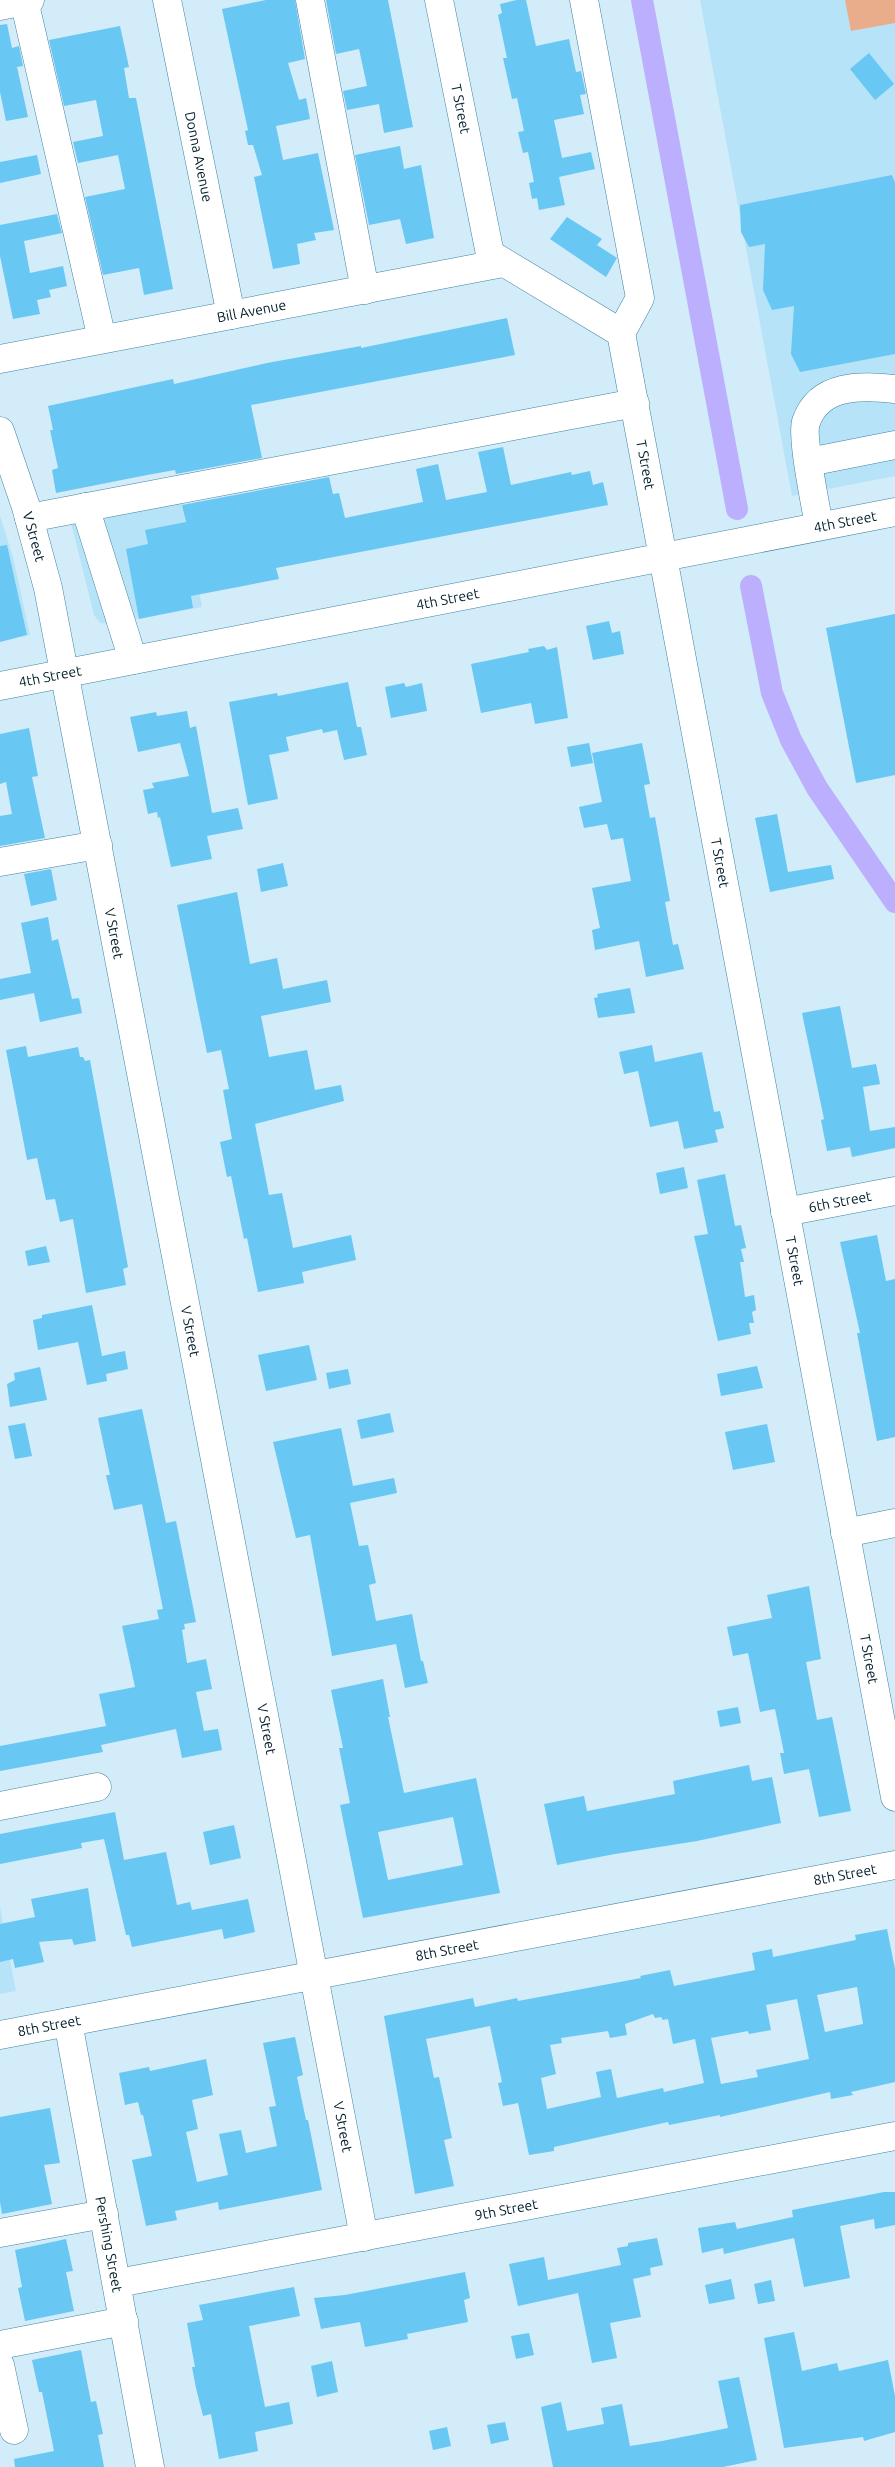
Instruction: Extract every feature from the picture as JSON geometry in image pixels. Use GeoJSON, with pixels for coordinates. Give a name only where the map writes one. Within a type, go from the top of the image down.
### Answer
{"type":"FeatureCollection","features":[{"type":"Feature","properties":{"kind":"street","name":"Donna Avenue"},"geometry":{"type":"LineString","coordinates":[[166,0],[231,315]]}},
{"type":"Feature","properties":{"kind":"street"},"geometry":{"type":"LineString","coordinates":[[310,0],[365,290]]}},
{"type":"Feature","properties":{"kind":"street","name":"T Street"},"geometry":{"type":"LineString","coordinates":[[440,0],[490,254],[621,333],[895,1797]]}},
{"type":"Feature","properties":{"kind":"street"},"geometry":{"type":"LineString","coordinates":[[584,0],[640,298],[621,333]]}},
{"type":"Feature","properties":{"kind":"street"},"geometry":{"type":"LineString","coordinates":[[19,2],[102,339]]}},
{"type":"Feature","properties":{"kind":"street","name":"Bill Avenue"},"geometry":{"type":"LineString","coordinates":[[0,359],[503,263]]}},
{"type":"Feature","properties":{"kind":"street"},"geometry":{"type":"LineString","coordinates":[[819,526],[805,424],[818,401],[840,390],[865,386],[895,389]]}},
{"type":"Feature","properties":{"kind":"street"},"geometry":{"type":"LineString","coordinates":[[29,518],[635,403]]}},
{"type":"Feature","properties":{"kind":"street","name":"V Street"},"geometry":{"type":"LineString","coordinates":[[0,431],[29,518],[48,588],[364,2237]]}},
{"type":"Feature","properties":{"kind":"street"},"geometry":{"type":"LineString","coordinates":[[809,462],[895,445]]}},
{"type":"Feature","properties":{"kind":"street"},"geometry":{"type":"LineString","coordinates":[[85,508],[133,660]]}},
{"type":"Feature","properties":{"kind":"street","name":"4th Street"},"geometry":{"type":"LineString","coordinates":[[0,686],[664,555],[895,512]]}},
{"type":"Feature","properties":{"kind":"street"},"geometry":{"type":"LineString","coordinates":[[0,862],[98,845]]}},
{"type":"Feature","properties":{"kind":"street","name":"6th Street"},"geometry":{"type":"LineString","coordinates":[[785,1212],[895,1191]]}},
{"type":"Feature","properties":{"kind":"street"},"geometry":{"type":"LineString","coordinates":[[845,1533],[895,1523]]}},
{"type":"Feature","properties":{"kind":"street"},"geometry":{"type":"LineString","coordinates":[[0,1806],[97,1787]]}},
{"type":"Feature","properties":{"kind":"street","name":"8th Street"},"geometry":{"type":"LineString","coordinates":[[0,2035],[895,1865]]}},
{"type":"Feature","properties":{"kind":"street","name":"Pershing Street"},"geometry":{"type":"LineString","coordinates":[[68,2022],[118,2283],[150,2467]]}},
{"type":"Feature","properties":{"kind":"street","name":"9th Street"},"geometry":{"type":"LineString","coordinates":[[118,2283],[895,2136]]}},
{"type":"Feature","properties":{"kind":"street"},"geometry":{"type":"LineString","coordinates":[[0,2232],[104,2214]]}},
{"type":"Feature","properties":{"kind":"street"},"geometry":{"type":"LineString","coordinates":[[0,2345],[124,2321]]}},
{"type":"Feature","properties":{"kind":"street"},"geometry":{"type":"LineString","coordinates":[[0,2365],[14,2430]]}},
{"type":"Feature","properties":{"kind":"shaded area"},"geometry":{"type":"Polygon","coordinates":[[[700,0],[895,0],[895,476],[792,496],[700,0]]]}},
{"type":"Feature","properties":{"kind":"shaded area"},"geometry":{"type":"Polygon","coordinates":[[[845,0],[895,0],[895,23],[851,31],[845,0]]]}},
{"type":"Feature","properties":{"kind":"shaded area"},"geometry":{"type":"Polygon","coordinates":[[[180,494],[202,607],[110,624],[100,623],[94,615],[69,515],[180,494]]]}},
{"type":"Feature","properties":{"kind":"shaded area"},"geometry":{"type":"Polygon","coordinates":[[[0,516],[13,557],[30,635],[0,640],[0,516]]]}},
{"type":"Feature","properties":{"kind":"shaded area"},"geometry":{"type":"Polygon","coordinates":[[[0,1907],[16,1991],[0,1994],[0,1907]]]}},
{"type":"Feature","properties":{"kind":"building"},"geometry":{"type":"Polygon","coordinates":[[[266,0],[295,0],[305,59],[288,63],[299,100],[306,98],[310,119],[276,126],[283,160],[318,153],[334,230],[314,233],[316,240],[297,244],[300,264],[273,269],[254,177],[262,175],[253,145],[248,145],[245,131],[248,130],[222,9],[266,0]]]}},
{"type":"Feature","properties":{"kind":"building"},"geometry":{"type":"Polygon","coordinates":[[[326,0],[388,0],[413,127],[384,133],[379,104],[347,110],[343,91],[367,86],[359,49],[336,54],[326,0]]]}},
{"type":"Feature","properties":{"kind":"building"},"geometry":{"type":"Polygon","coordinates":[[[526,0],[536,46],[569,39],[576,72],[581,71],[586,94],[580,95],[584,114],[554,120],[562,158],[591,152],[595,169],[559,177],[565,205],[539,210],[537,198],[532,199],[529,183],[534,182],[528,152],[523,153],[518,132],[524,131],[517,98],[512,99],[503,58],[507,58],[498,15],[502,13],[500,4],[526,0]]]}},
{"type":"Feature","properties":{"kind":"building"},"geometry":{"type":"Polygon","coordinates":[[[7,24],[12,48],[19,46],[23,66],[17,67],[28,117],[6,121],[0,92],[0,25],[7,24]]]}},
{"type":"Feature","properties":{"kind":"building"},"geometry":{"type":"Polygon","coordinates":[[[120,26],[129,67],[124,68],[129,98],[136,98],[173,289],[144,295],[139,268],[103,275],[85,197],[125,189],[118,155],[78,163],[73,142],[103,136],[96,100],[64,106],[49,40],[120,26]]]}},
{"type":"Feature","properties":{"kind":"building"},"geometry":{"type":"Polygon","coordinates":[[[869,53],[894,84],[875,100],[850,69],[869,53]]]}},
{"type":"Feature","properties":{"kind":"building"},"geometry":{"type":"Polygon","coordinates":[[[400,146],[404,169],[421,165],[434,238],[406,244],[400,219],[369,225],[355,155],[400,146]]]}},
{"type":"Feature","properties":{"kind":"building"},"geometry":{"type":"Polygon","coordinates":[[[37,155],[41,174],[0,183],[0,162],[37,155]]]}},
{"type":"Feature","properties":{"kind":"building"},"geometry":{"type":"Polygon","coordinates":[[[892,175],[895,183],[895,354],[800,372],[791,354],[794,306],[772,310],[763,290],[765,244],[749,247],[741,232],[740,205],[892,175]]]}},
{"type":"Feature","properties":{"kind":"building"},"geometry":{"type":"Polygon","coordinates":[[[57,214],[62,233],[24,241],[30,273],[63,266],[67,286],[49,290],[51,297],[37,300],[40,314],[13,319],[0,256],[0,225],[57,214]]]}},
{"type":"Feature","properties":{"kind":"building"},"geometry":{"type":"Polygon","coordinates":[[[567,217],[602,239],[597,245],[617,258],[606,277],[550,239],[567,217]]]}},
{"type":"Feature","properties":{"kind":"building"},"geometry":{"type":"Polygon","coordinates":[[[507,318],[515,355],[251,405],[262,458],[176,474],[175,470],[56,493],[52,470],[58,468],[50,430],[53,430],[48,406],[173,379],[174,384],[267,363],[361,346],[361,348],[507,318]]]}},
{"type":"Feature","properties":{"kind":"building"},"geometry":{"type":"Polygon","coordinates":[[[503,447],[511,485],[571,472],[572,475],[590,471],[593,485],[603,482],[608,505],[276,568],[279,579],[191,596],[193,608],[139,619],[126,549],[148,544],[145,530],[186,522],[182,505],[329,477],[333,494],[339,493],[345,518],[423,502],[416,469],[438,464],[446,500],[487,492],[478,452],[503,447]]]}},
{"type":"Feature","properties":{"kind":"building"},"geometry":{"type":"Polygon","coordinates":[[[7,545],[27,635],[0,642],[0,546],[7,545]]]}},
{"type":"Feature","properties":{"kind":"building"},"geometry":{"type":"Polygon","coordinates":[[[895,614],[895,775],[856,783],[826,628],[895,614]]]}},
{"type":"Feature","properties":{"kind":"building"},"geometry":{"type":"Polygon","coordinates":[[[609,621],[612,633],[620,631],[624,654],[593,660],[586,626],[609,621]]]}},
{"type":"Feature","properties":{"kind":"building"},"geometry":{"type":"Polygon","coordinates":[[[544,646],[547,650],[557,647],[568,718],[535,724],[531,703],[481,713],[471,664],[529,652],[528,649],[544,646]]]}},
{"type":"Feature","properties":{"kind":"building"},"geometry":{"type":"Polygon","coordinates":[[[348,682],[357,727],[361,727],[367,755],[344,760],[337,730],[323,733],[322,729],[286,737],[289,751],[269,755],[278,799],[248,805],[229,702],[277,693],[278,696],[348,682]]]}},
{"type":"Feature","properties":{"kind":"building"},"geometry":{"type":"Polygon","coordinates":[[[404,683],[406,687],[422,683],[427,711],[391,718],[385,687],[404,683]]]}},
{"type":"Feature","properties":{"kind":"building"},"geometry":{"type":"Polygon","coordinates":[[[187,711],[190,728],[196,726],[212,813],[238,808],[243,829],[207,836],[212,859],[171,867],[160,817],[158,818],[157,812],[148,814],[143,790],[154,788],[152,783],[189,776],[180,743],[138,752],[130,717],[156,712],[157,716],[187,711]]]}},
{"type":"Feature","properties":{"kind":"building"},"geometry":{"type":"Polygon","coordinates":[[[29,728],[38,776],[32,777],[45,838],[0,846],[0,816],[12,814],[6,782],[0,784],[0,734],[29,728]]]}},
{"type":"Feature","properties":{"kind":"building"},"geometry":{"type":"Polygon","coordinates":[[[589,743],[593,763],[571,767],[567,747],[589,743]]]}},
{"type":"Feature","properties":{"kind":"building"},"geometry":{"type":"Polygon","coordinates":[[[642,743],[650,784],[644,785],[650,818],[655,817],[670,901],[665,902],[673,945],[678,944],[684,969],[646,977],[639,941],[595,950],[592,930],[600,928],[592,888],[631,881],[623,838],[611,840],[607,824],[584,828],[579,807],[602,802],[592,753],[642,743]]]}},
{"type":"Feature","properties":{"kind":"building"},"geometry":{"type":"Polygon","coordinates":[[[777,814],[788,872],[831,865],[834,879],[770,892],[755,818],[777,814]]]}},
{"type":"Feature","properties":{"kind":"building"},"geometry":{"type":"Polygon","coordinates":[[[283,863],[288,886],[261,892],[257,869],[283,863]]]}},
{"type":"Feature","properties":{"kind":"building"},"geometry":{"type":"Polygon","coordinates":[[[51,869],[57,900],[31,906],[24,874],[51,869]]]}},
{"type":"Feature","properties":{"kind":"building"},"geometry":{"type":"Polygon","coordinates":[[[237,892],[250,964],[277,958],[283,989],[327,980],[331,1002],[261,1016],[269,1057],[307,1050],[315,1090],[341,1085],[344,1101],[255,1124],[269,1195],[282,1193],[293,1248],[351,1235],[356,1260],[302,1272],[304,1283],[258,1292],[247,1238],[244,1239],[231,1176],[227,1177],[220,1142],[232,1139],[223,1090],[229,1089],[221,1050],[207,1053],[177,905],[237,892]]]}},
{"type":"Feature","properties":{"kind":"building"},"geometry":{"type":"Polygon","coordinates":[[[48,917],[52,941],[58,939],[72,999],[79,998],[82,1013],[40,1022],[34,993],[0,1000],[0,979],[31,973],[21,923],[48,917]]]}},
{"type":"Feature","properties":{"kind":"building"},"geometry":{"type":"Polygon","coordinates":[[[630,988],[635,1013],[598,1018],[594,998],[598,997],[597,994],[630,988]]]}},
{"type":"Feature","properties":{"kind":"building"},"geometry":{"type":"Polygon","coordinates":[[[840,1006],[852,1068],[876,1064],[880,1084],[863,1087],[870,1131],[895,1127],[895,1148],[852,1157],[850,1147],[827,1151],[821,1120],[824,1119],[802,1013],[840,1006]]]}},
{"type":"Feature","properties":{"kind":"building"},"geometry":{"type":"Polygon","coordinates":[[[652,1045],[655,1062],[702,1052],[714,1112],[720,1111],[724,1128],[715,1130],[718,1142],[684,1149],[678,1121],[650,1127],[638,1071],[624,1074],[619,1052],[652,1045]]]}},
{"type":"Feature","properties":{"kind":"building"},"geometry":{"type":"Polygon","coordinates":[[[26,1046],[28,1057],[78,1047],[80,1057],[83,1057],[85,1061],[90,1060],[128,1267],[123,1269],[126,1285],[86,1293],[73,1219],[60,1222],[55,1199],[46,1200],[37,1158],[27,1160],[6,1050],[26,1046]]]}},
{"type":"Feature","properties":{"kind":"building"},"geometry":{"type":"Polygon","coordinates":[[[684,1167],[688,1188],[660,1194],[656,1173],[684,1167]]]}},
{"type":"Feature","properties":{"kind":"building"},"geometry":{"type":"Polygon","coordinates":[[[725,1174],[735,1226],[741,1225],[746,1248],[741,1249],[744,1262],[740,1262],[745,1297],[754,1295],[756,1310],[752,1312],[754,1323],[749,1323],[751,1334],[718,1341],[694,1236],[708,1234],[697,1180],[725,1174]]]}},
{"type":"Feature","properties":{"kind":"building"},"geometry":{"type":"Polygon","coordinates":[[[877,1235],[886,1281],[895,1279],[895,1437],[877,1441],[857,1333],[860,1333],[840,1242],[877,1235]]]}},
{"type":"Feature","properties":{"kind":"building"},"geometry":{"type":"Polygon","coordinates":[[[46,1246],[50,1262],[28,1266],[25,1251],[46,1246]]]}},
{"type":"Feature","properties":{"kind":"building"},"geometry":{"type":"Polygon","coordinates":[[[92,1305],[102,1356],[125,1351],[128,1369],[106,1374],[107,1381],[87,1385],[78,1342],[38,1350],[33,1320],[42,1318],[42,1315],[92,1305]]]}},
{"type":"Feature","properties":{"kind":"building"},"geometry":{"type":"Polygon","coordinates":[[[309,1345],[317,1380],[266,1391],[258,1355],[309,1345]]]}},
{"type":"Feature","properties":{"kind":"building"},"geometry":{"type":"Polygon","coordinates":[[[757,1366],[763,1388],[721,1396],[717,1374],[757,1366]]]}},
{"type":"Feature","properties":{"kind":"building"},"geometry":{"type":"Polygon","coordinates":[[[40,1367],[47,1400],[10,1407],[7,1384],[15,1380],[14,1373],[40,1367]]]}},
{"type":"Feature","properties":{"kind":"building"},"geometry":{"type":"Polygon","coordinates":[[[348,1369],[351,1384],[329,1389],[326,1373],[348,1369]]]}},
{"type":"Feature","properties":{"kind":"building"},"geometry":{"type":"Polygon","coordinates":[[[142,1409],[166,1523],[176,1521],[196,1622],[184,1624],[185,1629],[182,1630],[187,1663],[206,1659],[212,1689],[196,1692],[204,1731],[218,1729],[222,1750],[182,1758],[176,1729],[101,1745],[103,1752],[0,1771],[0,1746],[106,1726],[99,1694],[135,1687],[122,1626],[159,1619],[157,1610],[163,1609],[142,1504],[114,1510],[106,1475],[110,1475],[98,1418],[142,1409]]]}},
{"type":"Feature","properties":{"kind":"building"},"geometry":{"type":"Polygon","coordinates":[[[390,1413],[394,1432],[361,1439],[357,1420],[390,1413]]]}},
{"type":"Feature","properties":{"kind":"building"},"geometry":{"type":"Polygon","coordinates":[[[25,1423],[32,1456],[15,1459],[8,1426],[25,1423]]]}},
{"type":"Feature","properties":{"kind":"building"},"geometry":{"type":"Polygon","coordinates":[[[767,1424],[775,1462],[733,1470],[725,1432],[767,1424]]]}},
{"type":"Feature","properties":{"kind":"building"},"geometry":{"type":"Polygon","coordinates":[[[341,1428],[353,1486],[394,1478],[397,1493],[350,1503],[359,1546],[368,1545],[376,1583],[369,1585],[376,1621],[412,1614],[421,1661],[423,1661],[428,1683],[405,1688],[396,1644],[332,1656],[310,1535],[296,1538],[273,1442],[341,1428]]]}},
{"type":"Feature","properties":{"kind":"building"},"geometry":{"type":"Polygon","coordinates":[[[809,1586],[821,1659],[806,1662],[817,1720],[832,1717],[851,1811],[819,1817],[809,1769],[784,1774],[780,1753],[784,1753],[775,1709],[760,1712],[748,1653],[733,1656],[727,1627],[772,1618],[767,1595],[809,1586]]]}},
{"type":"Feature","properties":{"kind":"building"},"geometry":{"type":"Polygon","coordinates":[[[383,1679],[390,1717],[388,1717],[404,1793],[476,1778],[500,1893],[363,1918],[340,1805],[350,1803],[339,1748],[343,1748],[331,1690],[383,1679]],[[453,1817],[378,1832],[388,1880],[463,1865],[453,1817]]]}},
{"type":"Feature","properties":{"kind":"building"},"geometry":{"type":"Polygon","coordinates":[[[738,1707],[741,1723],[720,1727],[717,1711],[738,1707]]]}},
{"type":"Feature","properties":{"kind":"building"},"geometry":{"type":"Polygon","coordinates":[[[749,1765],[752,1781],[772,1777],[781,1823],[697,1841],[557,1865],[544,1804],[584,1796],[587,1811],[675,1794],[673,1781],[749,1765]]]}},
{"type":"Feature","properties":{"kind":"building"},"geometry":{"type":"Polygon","coordinates":[[[115,1812],[124,1860],[166,1852],[177,1905],[190,1902],[192,1910],[248,1899],[255,1932],[224,1939],[222,1929],[132,1947],[129,1935],[126,1935],[104,1839],[81,1843],[82,1848],[0,1864],[0,1834],[115,1812]]]}},
{"type":"Feature","properties":{"kind":"building"},"geometry":{"type":"Polygon","coordinates":[[[234,1825],[241,1858],[210,1865],[203,1832],[234,1825]]]}},
{"type":"Feature","properties":{"kind":"building"},"geometry":{"type":"Polygon","coordinates":[[[88,1888],[96,1941],[74,1945],[72,1939],[39,1942],[44,1962],[15,1968],[13,1959],[0,1962],[0,1924],[35,1917],[31,1899],[88,1888]]]}},
{"type":"Feature","properties":{"kind":"building"},"geometry":{"type":"Polygon","coordinates":[[[887,1929],[895,1969],[895,2082],[851,2092],[853,2095],[831,2099],[830,2092],[720,2117],[720,2115],[669,2125],[668,2122],[554,2147],[554,2151],[529,2155],[518,2103],[503,2106],[498,2083],[502,2082],[490,2026],[426,2039],[434,2078],[439,2077],[452,2138],[444,2140],[454,2186],[415,2194],[384,2016],[473,1998],[475,2007],[517,1998],[518,2001],[641,1978],[640,1976],[670,1970],[674,1986],[755,1970],[752,1953],[772,1949],[773,1957],[856,1940],[855,1935],[887,1929]],[[857,1987],[817,1995],[825,2032],[863,2024],[857,1987]],[[797,1999],[766,2005],[771,2030],[749,2034],[748,2031],[711,2038],[721,2084],[758,2077],[756,2070],[809,2059],[797,1999]],[[653,2014],[625,2024],[627,2035],[610,2038],[608,2031],[561,2038],[562,2043],[550,2045],[556,2074],[541,2078],[547,2109],[601,2097],[596,2072],[611,2069],[617,2098],[663,2088],[664,2092],[704,2083],[695,2039],[673,2044],[668,2019],[655,2018],[653,2014]]]}},
{"type":"Feature","properties":{"kind":"building"},"geometry":{"type":"Polygon","coordinates":[[[295,2037],[303,2075],[297,2077],[322,2190],[219,2210],[218,2202],[175,2211],[177,2220],[146,2226],[132,2160],[152,2156],[143,2115],[141,2115],[138,2102],[125,2105],[119,2073],[149,2067],[150,2071],[206,2059],[213,2095],[192,2100],[198,2129],[186,2132],[197,2182],[228,2175],[219,2134],[241,2130],[246,2153],[277,2146],[269,2107],[276,2106],[263,2043],[295,2037]]]}},
{"type":"Feature","properties":{"kind":"building"},"geometry":{"type":"Polygon","coordinates":[[[50,2108],[60,2163],[44,2165],[52,2204],[2,2214],[0,2202],[0,2117],[50,2108]]]}},
{"type":"Feature","properties":{"kind":"building"},"geometry":{"type":"Polygon","coordinates":[[[884,2192],[895,2192],[895,2225],[875,2229],[874,2219],[840,2226],[850,2278],[804,2287],[794,2238],[724,2254],[723,2248],[702,2253],[698,2228],[735,2222],[737,2229],[793,2217],[792,2210],[884,2192]]]}},
{"type":"Feature","properties":{"kind":"building"},"geometry":{"type":"Polygon","coordinates":[[[657,2238],[663,2265],[650,2268],[651,2275],[633,2279],[641,2317],[610,2323],[617,2358],[592,2363],[578,2293],[518,2306],[509,2264],[544,2257],[548,2280],[621,2265],[617,2248],[628,2246],[628,2243],[657,2238]]]}},
{"type":"Feature","properties":{"kind":"building"},"geometry":{"type":"Polygon","coordinates":[[[66,2239],[73,2271],[66,2272],[74,2311],[25,2321],[18,2288],[22,2287],[15,2250],[66,2239]]]}},
{"type":"Feature","properties":{"kind":"building"},"geometry":{"type":"Polygon","coordinates":[[[465,2272],[470,2298],[464,2300],[468,2322],[407,2334],[408,2339],[365,2347],[360,2322],[321,2329],[314,2298],[345,2295],[465,2272]]]}},
{"type":"Feature","properties":{"kind":"building"},"geometry":{"type":"Polygon","coordinates":[[[731,2279],[735,2299],[709,2304],[705,2285],[731,2279]]]}},
{"type":"Feature","properties":{"kind":"building"},"geometry":{"type":"Polygon","coordinates":[[[771,2280],[775,2301],[758,2304],[754,2284],[771,2280]]]}},
{"type":"Feature","properties":{"kind":"building"},"geometry":{"type":"Polygon","coordinates":[[[294,2287],[300,2316],[249,2326],[265,2407],[289,2402],[293,2424],[255,2432],[258,2451],[219,2459],[211,2414],[203,2416],[196,2388],[192,2367],[195,2367],[187,2323],[203,2320],[199,2305],[294,2287]]]}},
{"type":"Feature","properties":{"kind":"building"},"geometry":{"type":"Polygon","coordinates":[[[794,2332],[802,2371],[837,2363],[839,2371],[888,2360],[895,2396],[895,2432],[864,2441],[863,2437],[784,2448],[764,2338],[794,2332]]]}},
{"type":"Feature","properties":{"kind":"building"},"geometry":{"type":"Polygon","coordinates":[[[529,2333],[534,2355],[516,2359],[511,2336],[529,2333]]]}},
{"type":"Feature","properties":{"kind":"building"},"geometry":{"type":"Polygon","coordinates":[[[81,2350],[91,2402],[96,2401],[103,2434],[98,2435],[104,2467],[15,2467],[14,2459],[54,2451],[42,2392],[39,2392],[32,2360],[81,2350]]]}},
{"type":"Feature","properties":{"kind":"building"},"geometry":{"type":"Polygon","coordinates":[[[332,2361],[338,2392],[317,2397],[311,2366],[332,2361]]]}},
{"type":"Feature","properties":{"kind":"building"},"geometry":{"type":"Polygon","coordinates":[[[739,2377],[757,2460],[723,2467],[553,2467],[541,2407],[561,2402],[567,2431],[604,2424],[601,2408],[622,2404],[630,2446],[728,2428],[718,2381],[739,2377]]]}},
{"type":"Feature","properties":{"kind":"building"},"geometry":{"type":"Polygon","coordinates":[[[505,2422],[509,2440],[491,2444],[487,2425],[505,2422]]]}},
{"type":"Feature","properties":{"kind":"building"},"geometry":{"type":"Polygon","coordinates":[[[447,2427],[451,2446],[433,2450],[429,2431],[447,2427]]]}},
{"type":"Feature","properties":{"kind":"waterway"},"geometry":{"type":"LineString","coordinates":[[642,0],[737,509]]}},
{"type":"Feature","properties":{"kind":"waterway"},"geometry":{"type":"LineString","coordinates":[[751,586],[772,693],[791,740],[817,788],[895,902]]}}]}
